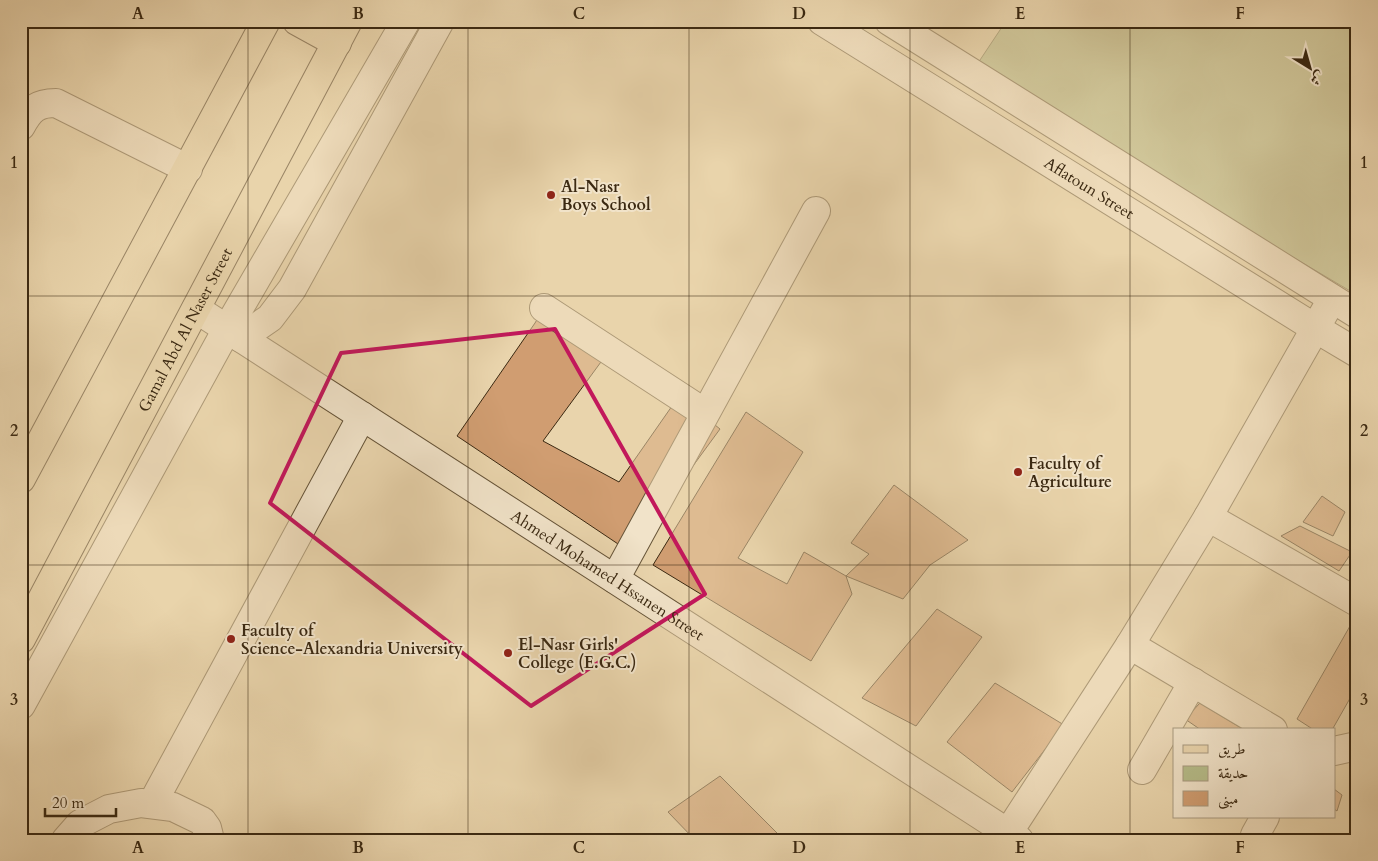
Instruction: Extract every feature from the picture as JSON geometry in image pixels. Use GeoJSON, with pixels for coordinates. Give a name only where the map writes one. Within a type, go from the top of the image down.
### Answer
{"type":"FeatureCollection","features":[{"type":"Feature","properties":{"kind":"main road"},"geometry":{"type":"LineString","coordinates":[[21,479],[266,21]]}},
{"type":"Feature","properties":{"kind":"main road"},"geometry":{"type":"LineString","coordinates":[[297,21],[343,32]]}},
{"type":"Feature","properties":{"kind":"main road","name":"Gamal Abd Al Naser Street"},"geometry":{"type":"LineString","coordinates":[[21,639],[343,32]]}},
{"type":"Feature","properties":{"kind":"street"},"geometry":{"type":"LineString","coordinates":[[21,705],[234,334],[406,21]]}},
{"type":"Feature","properties":{"kind":"street"},"geometry":{"type":"LineString","coordinates":[[234,334],[270,318],[292,289],[440,21]]}},
{"type":"Feature","properties":{"kind":"street","name":"Aflatoun Street"},"geometry":{"type":"LineString","coordinates":[[822,21],[1357,353]]}},
{"type":"Feature","properties":{"kind":"street","name":"Aflatoun Street"},"geometry":{"type":"LineString","coordinates":[[889,21],[1357,314]]}},
{"type":"Feature","properties":{"kind":"street"},"geometry":{"type":"LineString","coordinates":[[21,126],[33,109],[44,103],[56,103],[188,169]]}},
{"type":"Feature","properties":{"kind":"street"},"geometry":{"type":"LineString","coordinates":[[615,579],[816,211]]}},
{"type":"Feature","properties":{"kind":"street"},"geometry":{"type":"LineString","coordinates":[[1005,834],[1130,645],[1208,516],[1332,299]]}},
{"type":"Feature","properties":{"kind":"street"},"geometry":{"type":"LineString","coordinates":[[544,308],[705,413]]}},
{"type":"Feature","properties":{"kind":"street","name":"Ahmed Mohamed Hssanen Street"},"geometry":{"type":"LineString","coordinates":[[196,309],[615,579],[1005,834]]}},
{"type":"Feature","properties":{"kind":"street"},"geometry":{"type":"LineString","coordinates":[[152,804],[362,416]]}},
{"type":"Feature","properties":{"kind":"street"},"geometry":{"type":"LineString","coordinates":[[1208,516],[1357,602]]}},
{"type":"Feature","properties":{"kind":"street"},"geometry":{"type":"LineString","coordinates":[[1130,645],[1270,728]]}},
{"type":"Feature","properties":{"kind":"street"},"geometry":{"type":"LineString","coordinates":[[1142,770],[1193,682]]}},
{"type":"Feature","properties":{"kind":"street"},"geometry":{"type":"LineString","coordinates":[[1336,751],[1357,746]]}},
{"type":"Feature","properties":{"kind":"street"},"geometry":{"type":"LineString","coordinates":[[66,840],[80,824],[109,809],[141,803],[173,807],[202,821],[207,828],[208,840]]}},
{"type":"Feature","properties":{"kind":"highlighted area"},"geometry":{"type":"Polygon","coordinates":[[[555,329],[705,594],[531,706],[270,503],[341,353],[555,329]]]}},
{"type":"Feature","properties":{"kind":"green space"},"geometry":{"type":"Polygon","coordinates":[[[1006,21],[1357,21],[1357,295],[974,69],[1006,21]]]}},
{"type":"Feature","properties":{"kind":"building"},"geometry":{"type":"Polygon","coordinates":[[[544,308],[609,351],[543,441],[619,482],[679,396],[720,429],[630,552],[457,436],[544,308]]]}},
{"type":"Feature","properties":{"kind":"building"},"geometry":{"type":"Polygon","coordinates":[[[746,412],[803,452],[738,558],[787,584],[804,552],[846,576],[852,594],[811,661],[653,565],[746,412]]]}},
{"type":"Feature","properties":{"kind":"building"},"geometry":{"type":"Polygon","coordinates":[[[894,485],[968,540],[930,565],[903,599],[846,576],[869,554],[851,543],[894,485]]]}},
{"type":"Feature","properties":{"kind":"building"},"geometry":{"type":"Polygon","coordinates":[[[1322,496],[1345,512],[1333,536],[1303,522],[1322,496]]]}},
{"type":"Feature","properties":{"kind":"building"},"geometry":{"type":"Polygon","coordinates":[[[1300,526],[1352,552],[1339,571],[1281,536],[1300,526]]]}},
{"type":"Feature","properties":{"kind":"building"},"geometry":{"type":"Polygon","coordinates":[[[937,609],[982,637],[916,726],[862,698],[937,609]]]}},
{"type":"Feature","properties":{"kind":"building"},"geometry":{"type":"Polygon","coordinates":[[[1350,626],[1357,630],[1357,686],[1333,728],[1311,728],[1297,719],[1350,626]]]}},
{"type":"Feature","properties":{"kind":"building"},"geometry":{"type":"Polygon","coordinates":[[[995,683],[1064,725],[1012,792],[947,742],[995,683]]]}},
{"type":"Feature","properties":{"kind":"building"},"geometry":{"type":"Polygon","coordinates":[[[1200,703],[1241,728],[1198,728],[1185,719],[1200,703]]]}},
{"type":"Feature","properties":{"kind":"building"},"geometry":{"type":"Polygon","coordinates":[[[720,776],[784,840],[695,840],[668,812],[720,776]]]}},
{"type":"Feature","properties":{"kind":"building"},"geometry":{"type":"Polygon","coordinates":[[[1336,790],[1342,795],[1336,810],[1336,790]]]}},
{"type":"Feature","properties":{"kind":"place","name":"Al-Nasr Boys School"},"geometry":{"type":"Point","coordinates":[551,195]}},
{"type":"Feature","properties":{"kind":"place","name":"Faculty of Agriculture"},"geometry":{"type":"Point","coordinates":[1018,472]}},
{"type":"Feature","properties":{"kind":"place","name":"Faculty of Science-Alexandria University"},"geometry":{"type":"Point","coordinates":[231,639]}},
{"type":"Feature","properties":{"kind":"place","name":"El-Nasr Girls' College (E.G.C.)"},"geometry":{"type":"Point","coordinates":[508,653]}}]}
